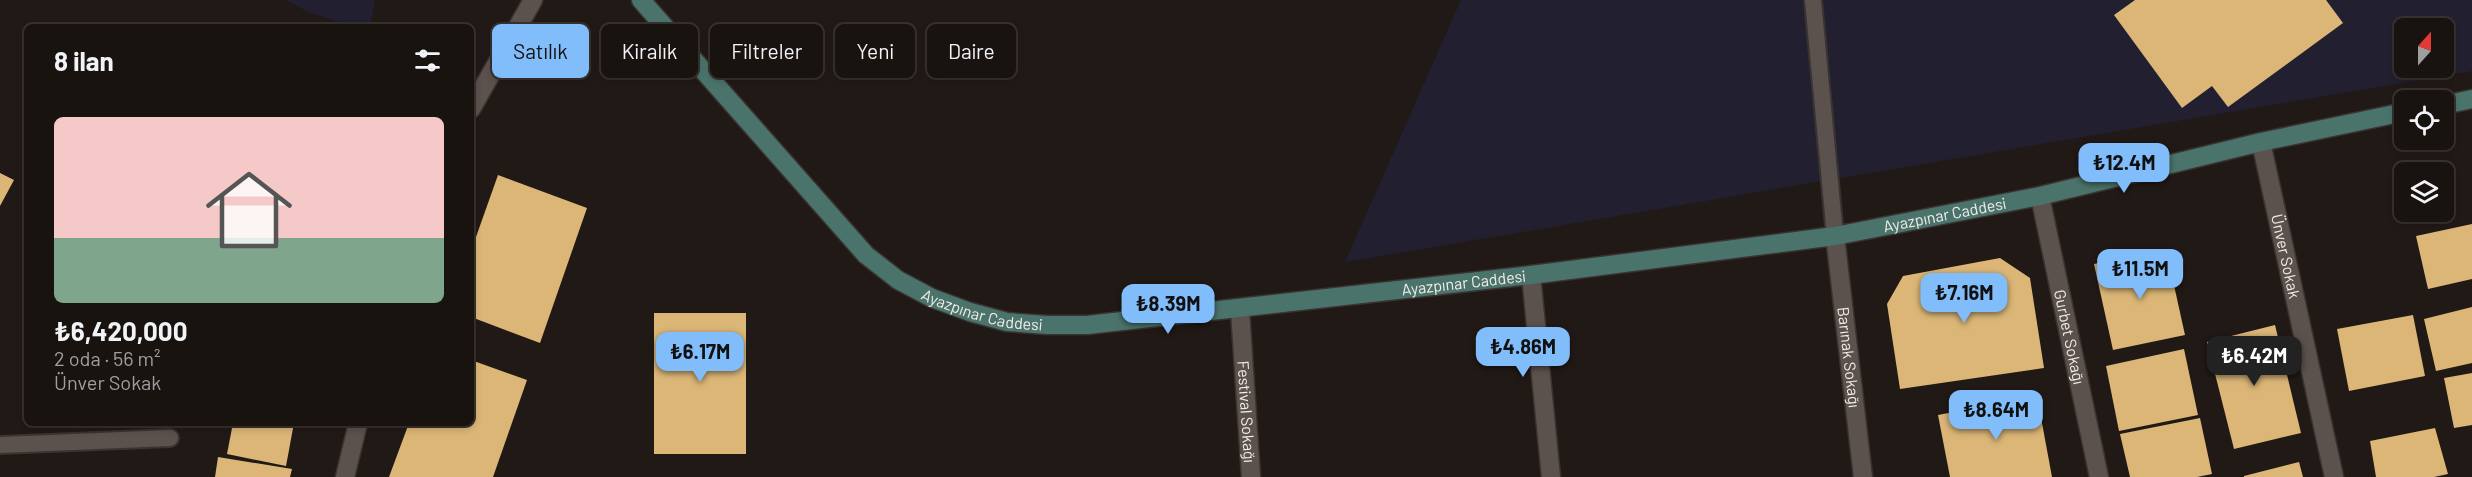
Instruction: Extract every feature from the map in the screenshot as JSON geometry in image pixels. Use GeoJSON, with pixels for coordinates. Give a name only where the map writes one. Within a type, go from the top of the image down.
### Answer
{"type":"FeatureCollection","features":[{"type":"Feature","properties":{"kind":"street"},"geometry":{"type":"LineString","coordinates":[[474,104],[533,0]]}},
{"type":"Feature","properties":{"kind":"street","name":"Ayazpınar Caddesi"},"geometry":{"type":"LineString","coordinates":[[641,0],[866,255],[898,280],[932,298],[969,312],[1007,322],[1047,325],[1087,325],[1239,310],[1835,236],[2040,196],[2261,142],[2394,114]]}},
{"type":"Feature","properties":{"kind":"street"},"geometry":{"type":"LineString","coordinates":[[2454,103],[2472,99]]}},
{"type":"Feature","properties":{"kind":"street","name":"Ünver Sokak"},"geometry":{"type":"LineString","coordinates":[[2261,142],[2334,477]]}},
{"type":"Feature","properties":{"kind":"street","name":"Gurbet Sokağı"},"geometry":{"type":"LineString","coordinates":[[2040,196],[2099,477]]}},
{"type":"Feature","properties":{"kind":"street","name":"Barınak Sokağı"},"geometry":{"type":"LineString","coordinates":[[1835,236],[1863,477]]}},
{"type":"Feature","properties":{"kind":"street"},"geometry":{"type":"LineString","coordinates":[[1530,275],[1551,477]]}},
{"type":"Feature","properties":{"kind":"street","name":"Festival Sokağı"},"geometry":{"type":"LineString","coordinates":[[1239,310],[1251,477]]}},
{"type":"Feature","properties":{"kind":"street"},"geometry":{"type":"LineString","coordinates":[[345,477],[357,426]]}},
{"type":"Feature","properties":{"kind":"lane"},"geometry":{"type":"LineString","coordinates":[[1813,0],[1835,236]]}},
{"type":"Feature","properties":{"kind":"lane"},"geometry":{"type":"LineString","coordinates":[[0,445],[170,438]]}},
{"type":"Feature","properties":{"kind":"shaded area"},"geometry":{"type":"Polygon","coordinates":[[[286,0],[375,0],[371,24],[346,24],[308,12],[286,0]]]}},
{"type":"Feature","properties":{"kind":"shaded area"},"geometry":{"type":"Polygon","coordinates":[[[1461,0],[2472,0],[2472,71],[2454,74],[2454,18],[2394,18],[2394,78],[2431,78],[1345,262],[1461,0]]]}},
{"type":"Feature","properties":{"kind":"building"},"geometry":{"type":"Polygon","coordinates":[[[2135,0],[2326,0],[2343,23],[2228,107],[2212,86],[2182,108],[2114,15],[2135,0]]]}},
{"type":"Feature","properties":{"kind":"building"},"geometry":{"type":"Polygon","coordinates":[[[0,173],[14,180],[0,206],[0,173]]]}},
{"type":"Feature","properties":{"kind":"building"},"geometry":{"type":"Polygon","coordinates":[[[498,175],[587,208],[540,343],[474,318],[474,243],[498,175]]]}},
{"type":"Feature","properties":{"kind":"building"},"geometry":{"type":"Polygon","coordinates":[[[2472,224],[2472,279],[2428,289],[2416,236],[2472,224]]]}},
{"type":"Feature","properties":{"kind":"building"},"geometry":{"type":"Polygon","coordinates":[[[2166,249],[2185,335],[2113,350],[2094,264],[2166,249]]]}},
{"type":"Feature","properties":{"kind":"building"},"geometry":{"type":"Polygon","coordinates":[[[2000,258],[2030,278],[2044,368],[1900,389],[1887,304],[1903,276],[2000,258]]]}},
{"type":"Feature","properties":{"kind":"building"},"geometry":{"type":"Polygon","coordinates":[[[2472,307],[2472,363],[2436,371],[2424,319],[2472,307]]]}},
{"type":"Feature","properties":{"kind":"building"},"geometry":{"type":"Polygon","coordinates":[[[654,313],[746,313],[746,454],[654,454],[654,313]]]}},
{"type":"Feature","properties":{"kind":"building"},"geometry":{"type":"Polygon","coordinates":[[[2413,315],[2425,376],[2349,391],[2337,329],[2413,315]]]}},
{"type":"Feature","properties":{"kind":"building"},"geometry":{"type":"Polygon","coordinates":[[[2275,325],[2301,433],[2234,449],[2207,342],[2275,325]]]}},
{"type":"Feature","properties":{"kind":"building"},"geometry":{"type":"Polygon","coordinates":[[[2184,349],[2198,415],[2119,431],[2106,366],[2184,349]]]}},
{"type":"Feature","properties":{"kind":"building"},"geometry":{"type":"Polygon","coordinates":[[[474,361],[527,380],[493,477],[389,477],[408,426],[474,426],[474,361]]]}},
{"type":"Feature","properties":{"kind":"building"},"geometry":{"type":"Polygon","coordinates":[[[2472,373],[2472,425],[2454,428],[2444,378],[2472,373]]]}},
{"type":"Feature","properties":{"kind":"building"},"geometry":{"type":"Polygon","coordinates":[[[2037,396],[2052,477],[1950,477],[1938,415],[2037,396]]]}},
{"type":"Feature","properties":{"kind":"building"},"geometry":{"type":"Polygon","coordinates":[[[2200,418],[2212,474],[2197,477],[2130,477],[2120,434],[2200,418]]]}},
{"type":"Feature","properties":{"kind":"building"},"geometry":{"type":"Polygon","coordinates":[[[232,426],[293,426],[286,466],[227,454],[232,426]]]}},
{"type":"Feature","properties":{"kind":"building"},"geometry":{"type":"Polygon","coordinates":[[[2435,428],[2448,474],[2434,477],[2376,477],[2370,441],[2435,428]]]}},
{"type":"Feature","properties":{"kind":"building"},"geometry":{"type":"Polygon","coordinates":[[[218,457],[292,469],[290,477],[215,477],[218,457]]]}},
{"type":"Feature","properties":{"kind":"building"},"geometry":{"type":"Polygon","coordinates":[[[2299,462],[2303,477],[2244,477],[2244,476],[2299,462]]]}}]}
